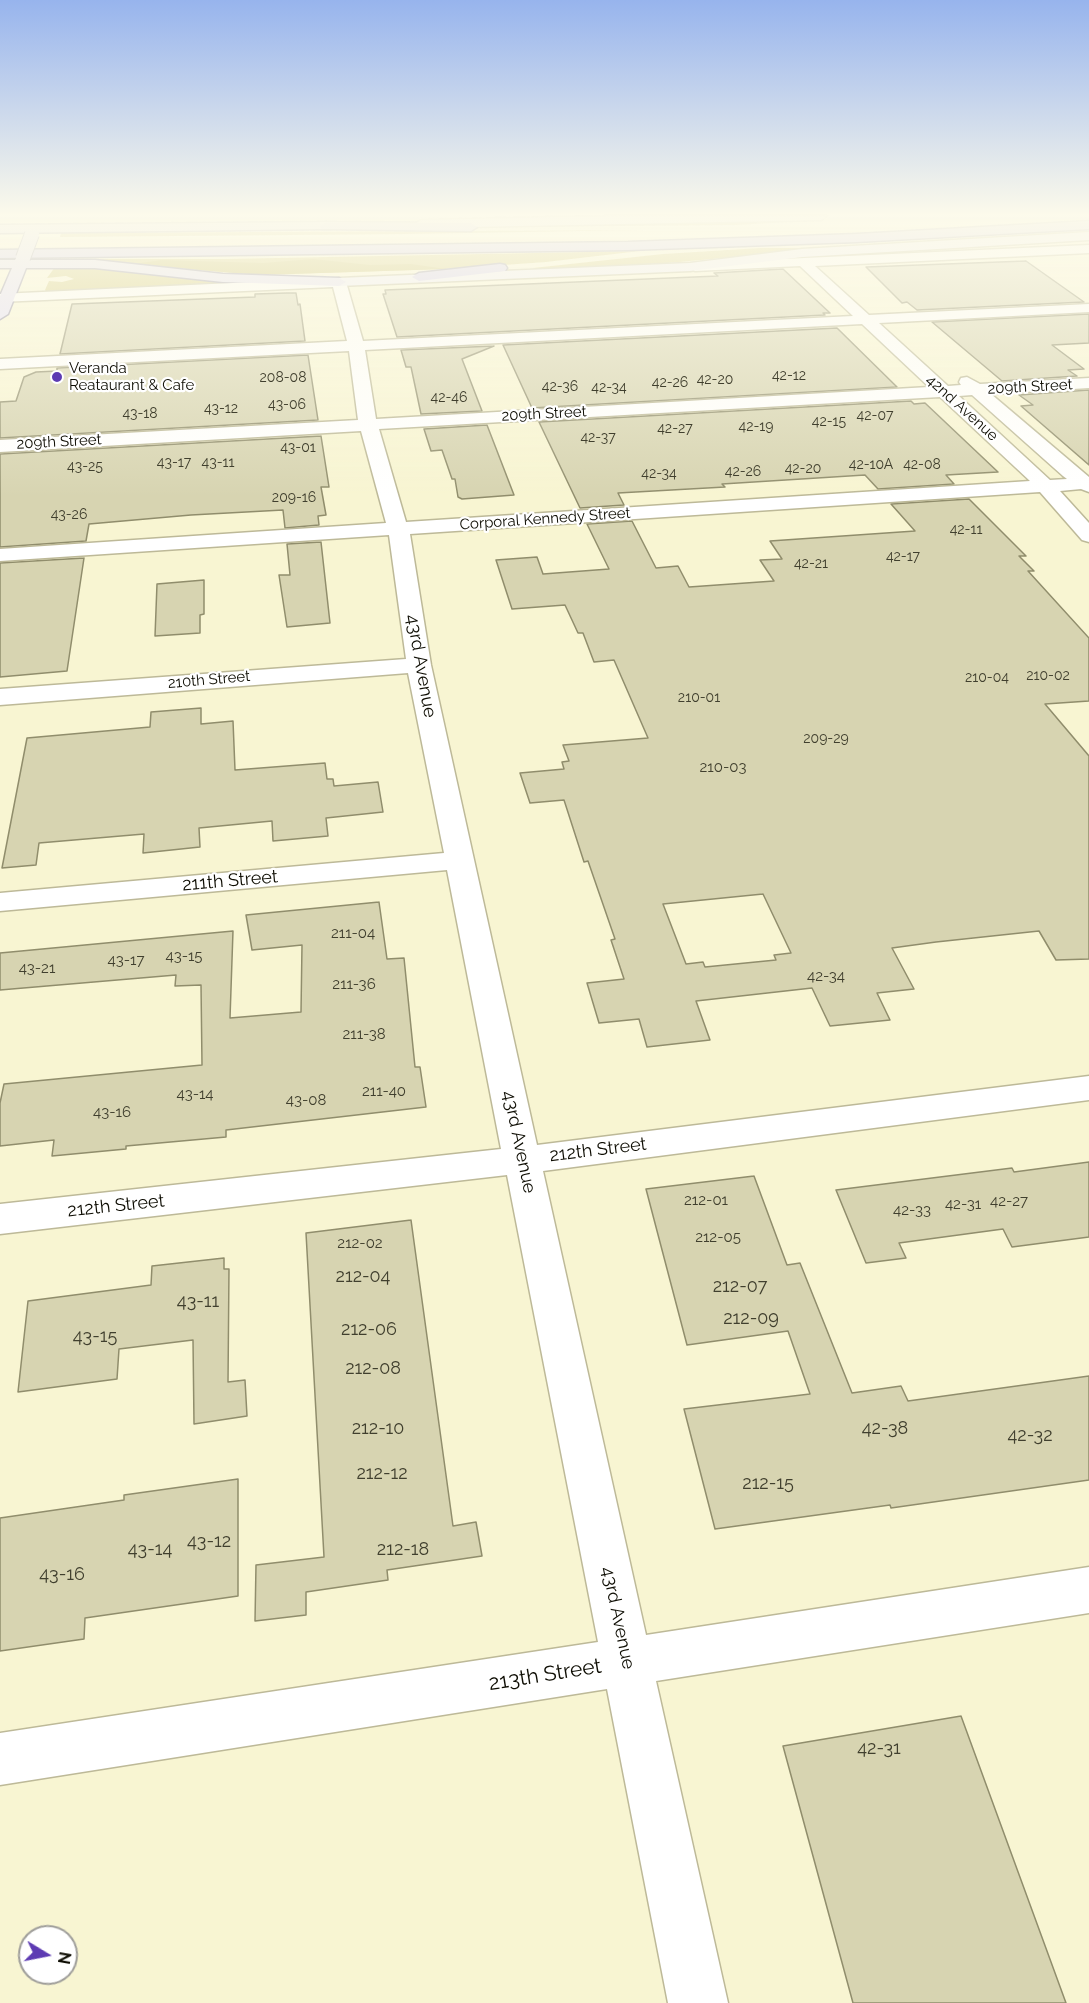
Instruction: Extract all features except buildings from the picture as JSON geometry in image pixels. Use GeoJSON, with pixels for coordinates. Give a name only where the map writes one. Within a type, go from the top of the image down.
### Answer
{"type":"FeatureCollection","features":[{"type":"Feature","properties":{"kind":"street","name":"43rd Avenue"},"geometry":{"type":"LineString","coordinates":[[346,309],[355,345],[368,424],[402,544],[419,665],[698,2003]]}},
{"type":"Feature","properties":{"kind":"street","name":"42nd Avenue"},"geometry":{"type":"LineString","coordinates":[[854,309],[1045,486],[1089,536]]}},
{"type":"Feature","properties":{"kind":"street"},"geometry":{"type":"LineString","coordinates":[[884,309],[913,335]]}},
{"type":"Feature","properties":{"kind":"street"},"geometry":{"type":"LineString","coordinates":[[0,364],[1060,309]]}},
{"type":"Feature","properties":{"kind":"street","name":"42nd Avenue"},"geometry":{"type":"LineString","coordinates":[[952,369],[1070,472],[1088,484]]}},
{"type":"Feature","properties":{"kind":"street","name":"209th Street"},"geometry":{"type":"LineString","coordinates":[[0,446],[1089,383]]}},
{"type":"Feature","properties":{"kind":"street","name":"Corporal Kennedy Street"},"geometry":{"type":"LineString","coordinates":[[0,555],[1088,484]]}},
{"type":"Feature","properties":{"kind":"street","name":"210th Street"},"geometry":{"type":"LineString","coordinates":[[0,697],[419,665]]}},
{"type":"Feature","properties":{"kind":"street","name":"211th Street"},"geometry":{"type":"LineString","coordinates":[[0,902],[459,860]]}},
{"type":"Feature","properties":{"kind":"street","name":"212th Street"},"geometry":{"type":"LineString","coordinates":[[0,1219],[522,1160],[1089,1088]]}},
{"type":"Feature","properties":{"kind":"street","name":"213th Street"},"geometry":{"type":"LineString","coordinates":[[0,1759],[1089,1590]]}},
{"type":"Feature","properties":{"kind":"place","name":"Veranda Reataurant & Cafe"},"geometry":{"type":"Point","coordinates":[57,377]}}]}
